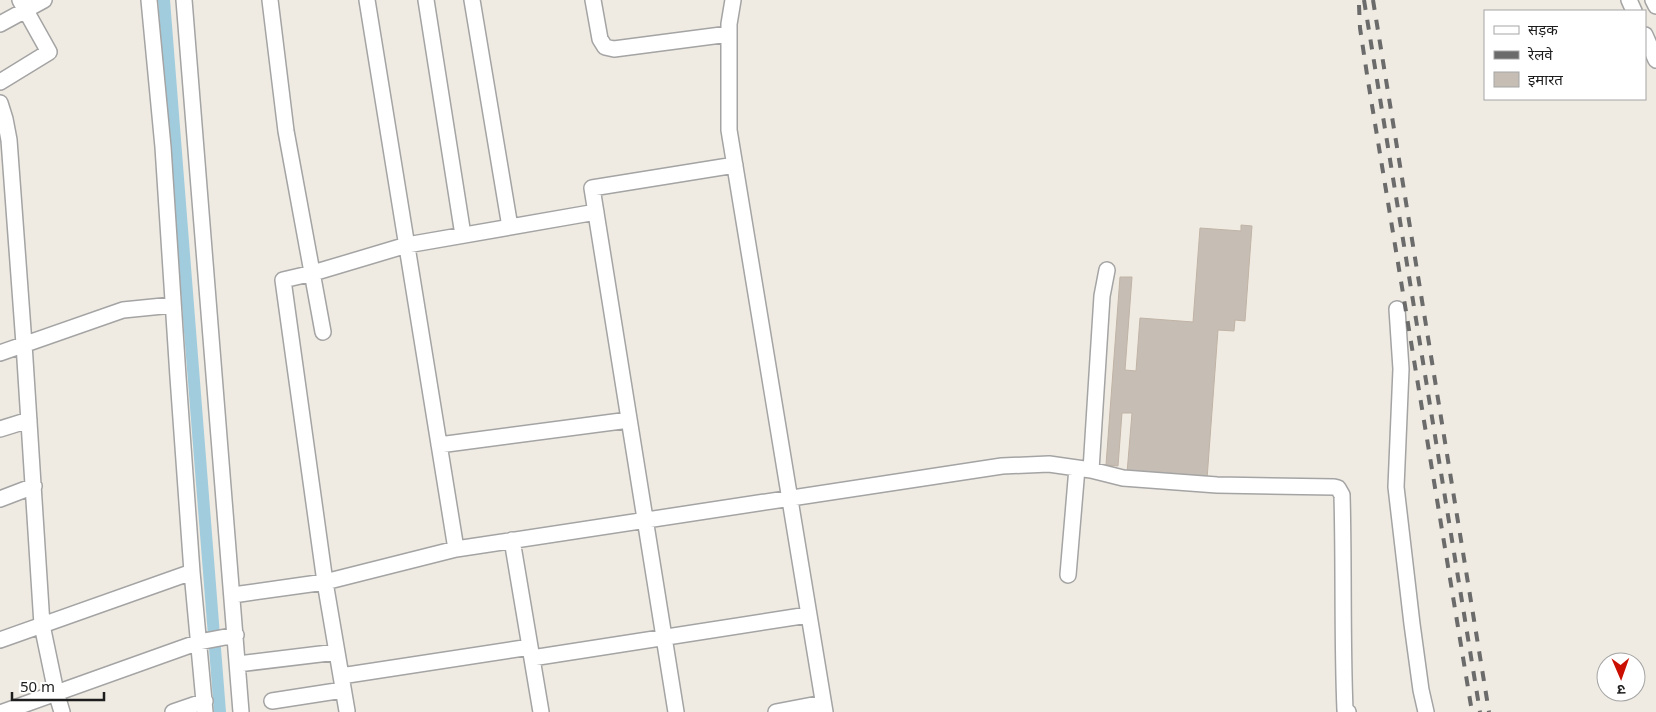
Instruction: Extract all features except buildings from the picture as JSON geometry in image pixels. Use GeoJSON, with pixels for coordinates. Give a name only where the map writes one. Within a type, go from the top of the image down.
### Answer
{"type":"FeatureCollection","features":[{"type":"Feature","properties":{"kind":"street"},"geometry":{"type":"LineString","coordinates":[[0,24],[23,5],[44,0]]}},
{"type":"Feature","properties":{"kind":"street"},"geometry":{"type":"LineString","coordinates":[[149,0],[164,147],[192,572],[203,641],[205,706],[173,712]]}},
{"type":"Feature","properties":{"kind":"street"},"geometry":{"type":"LineString","coordinates":[[184,0],[232,595],[231,636],[238,664],[242,712]]}},
{"type":"Feature","properties":{"kind":"street"},"geometry":{"type":"LineString","coordinates":[[270,0],[286,132],[323,332]]}},
{"type":"Feature","properties":{"kind":"street"},"geometry":{"type":"LineString","coordinates":[[367,0],[456,549]]}},
{"type":"Feature","properties":{"kind":"street"},"geometry":{"type":"LineString","coordinates":[[426,0],[463,235]]}},
{"type":"Feature","properties":{"kind":"street"},"geometry":{"type":"LineString","coordinates":[[472,0],[510,227]]}},
{"type":"Feature","properties":{"kind":"street"},"geometry":{"type":"LineString","coordinates":[[593,0],[600,38],[605,47],[614,50],[729,34]]}},
{"type":"Feature","properties":{"kind":"street"},"geometry":{"type":"LineString","coordinates":[[733,0],[729,34],[729,130],[824,708],[776,712]]}},
{"type":"Feature","properties":{"kind":"street"},"geometry":{"type":"LineString","coordinates":[[1653,0],[1656,6]]}},
{"type":"Feature","properties":{"kind":"street"},"geometry":{"type":"LineString","coordinates":[[0,82],[49,52],[23,5]]}},
{"type":"Feature","properties":{"kind":"street"},"geometry":{"type":"LineString","coordinates":[[1646,37],[1656,60]]}},
{"type":"Feature","properties":{"kind":"street"},"geometry":{"type":"LineString","coordinates":[[0,103],[5,119],[9,148],[34,486],[42,625],[62,712]]}},
{"type":"Feature","properties":{"kind":"street"},"geometry":{"type":"LineString","coordinates":[[676,712],[592,188],[735,165]]}},
{"type":"Feature","properties":{"kind":"street"},"geometry":{"type":"LineString","coordinates":[[347,711],[325,582],[282,280],[313,273],[407,245],[596,212]]}},
{"type":"Feature","properties":{"kind":"street"},"geometry":{"type":"LineString","coordinates":[[1068,575],[1084,469],[1102,296],[1107,270]]}},
{"type":"Feature","properties":{"kind":"street"},"geometry":{"type":"LineString","coordinates":[[0,353],[123,310],[173,305]]}},
{"type":"Feature","properties":{"kind":"street"},"geometry":{"type":"LineString","coordinates":[[1397,309],[1401,369],[1396,487],[1413,633],[1426,712]]}},
{"type":"Feature","properties":{"kind":"street"},"geometry":{"type":"LineString","coordinates":[[0,428],[29,420]]}},
{"type":"Feature","properties":{"kind":"street"},"geometry":{"type":"LineString","coordinates":[[439,445],[629,420]]}},
{"type":"Feature","properties":{"kind":"street"},"geometry":{"type":"LineString","coordinates":[[232,595],[325,582],[456,549],[1002,466],[1050,464],[1129,479],[1217,485],[1338,488],[1342,495],[1344,554],[1343,666],[1345,710],[1348,712]]}},
{"type":"Feature","properties":{"kind":"street"},"geometry":{"type":"LineString","coordinates":[[0,499],[34,486]]}},
{"type":"Feature","properties":{"kind":"street"},"geometry":{"type":"LineString","coordinates":[[512,540],[542,712]]}},
{"type":"Feature","properties":{"kind":"street"},"geometry":{"type":"LineString","coordinates":[[0,640],[192,572]]}},
{"type":"Feature","properties":{"kind":"street"},"geometry":{"type":"LineString","coordinates":[[272,701],[342,683],[531,653],[664,638],[808,615]]}},
{"type":"Feature","properties":{"kind":"street"},"geometry":{"type":"LineString","coordinates":[[3,712],[203,641],[231,636]]}},
{"type":"Feature","properties":{"kind":"street"},"geometry":{"type":"LineString","coordinates":[[238,664],[337,652]]}},
{"type":"Feature","properties":{"kind":"waterway"},"geometry":{"type":"LineString","coordinates":[[164,0],[220,712]]}},
{"type":"Feature","properties":{"kind":"railway"},"geometry":{"type":"LineString","coordinates":[[1364,0],[1480,712]]}},
{"type":"Feature","properties":{"kind":"railway"},"geometry":{"type":"LineString","coordinates":[[1373,0],[1489,712]]}},
{"type":"Feature","properties":{"kind":"railway"},"geometry":{"type":"LineString","coordinates":[[1359,5],[1360,28],[1368,81],[1472,712]]}}]}
